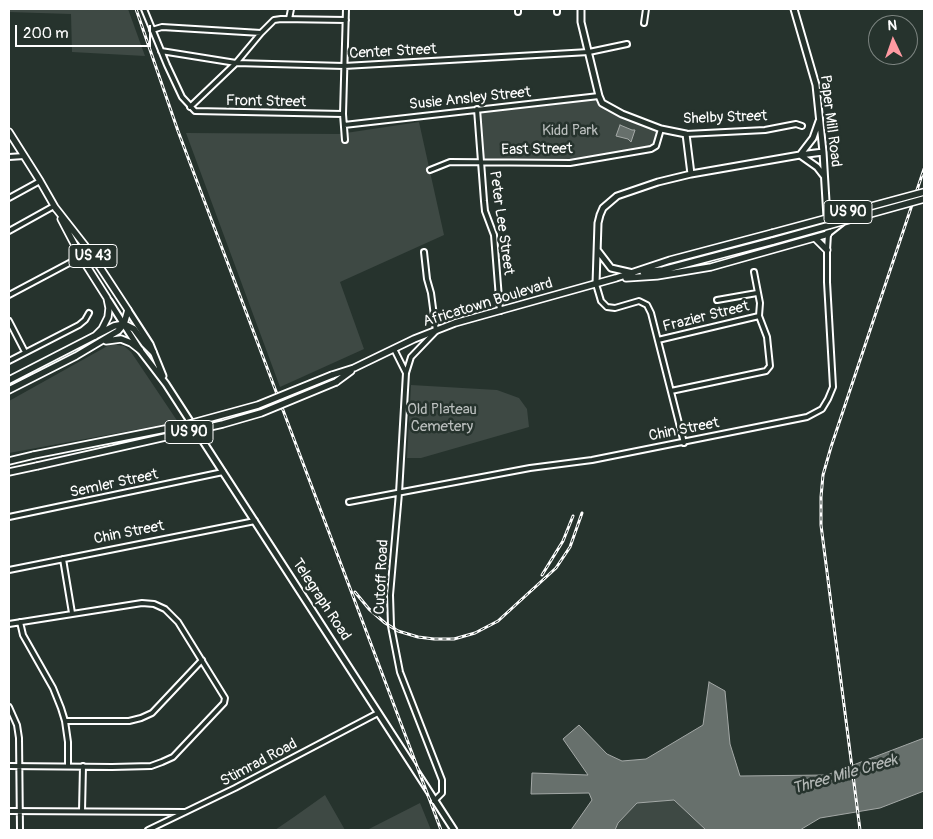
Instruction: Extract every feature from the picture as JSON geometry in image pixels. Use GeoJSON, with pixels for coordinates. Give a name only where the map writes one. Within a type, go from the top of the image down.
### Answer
{"type":"FeatureCollection","features":[{"type":"Feature","properties":{"kind":"main road","name":"Telegraph Road"},"geometry":{"type":"LineString","coordinates":[[9,132],[40,181],[81,257],[107,298]]}},
{"type":"Feature","properties":{"kind":"main road","name":"Africatown Boulevard"},"geometry":{"type":"LineString","coordinates":[[9,461],[177,426],[258,405],[354,368],[455,323],[634,273],[670,260],[924,192]]}},
{"type":"Feature","properties":{"kind":"main road","name":"Africatown Boulevard"},"geometry":{"type":"LineString","coordinates":[[634,273],[663,270],[924,198]]}},
{"type":"Feature","properties":{"kind":"main road","name":"Telegraph Road"},"geometry":{"type":"LineString","coordinates":[[54,206],[90,252],[128,310]]}},
{"type":"Feature","properties":{"kind":"main road"},"geometry":{"type":"LineString","coordinates":[[616,278],[657,276],[711,267],[828,234]]}},
{"type":"Feature","properties":{"kind":"main road"},"geometry":{"type":"LineString","coordinates":[[815,238],[827,250]]}},
{"type":"Feature","properties":{"kind":"main road"},"geometry":{"type":"LineString","coordinates":[[95,336],[102,329],[108,317],[107,298]]}},
{"type":"Feature","properties":{"kind":"main road"},"geometry":{"type":"LineString","coordinates":[[9,390],[99,343],[118,331],[124,324],[128,310]]}},
{"type":"Feature","properties":{"kind":"main road"},"geometry":{"type":"LineString","coordinates":[[9,380],[95,336],[124,324],[134,329],[153,352]]}},
{"type":"Feature","properties":{"kind":"main road"},"geometry":{"type":"LineString","coordinates":[[99,343],[121,339],[132,343],[140,350]]}},
{"type":"Feature","properties":{"kind":"main road","name":"Africatown Boulevard"},"geometry":{"type":"LineString","coordinates":[[9,472],[223,424],[261,412],[336,382],[354,368]]}},
{"type":"Feature","properties":{"kind":"street"},"geometry":{"type":"LineString","coordinates":[[144,9],[182,96],[190,107],[236,63],[261,32],[274,20],[346,20]]}},
{"type":"Feature","properties":{"kind":"street"},"geometry":{"type":"LineString","coordinates":[[289,19],[290,9]]}},
{"type":"Feature","properties":{"kind":"street"},"geometry":{"type":"LineString","coordinates":[[345,140],[343,114],[346,9]]}},
{"type":"Feature","properties":{"kind":"street"},"geometry":{"type":"LineString","coordinates":[[581,9],[581,22],[599,96]]}},
{"type":"Feature","properties":{"kind":"street"},"geometry":{"type":"LineString","coordinates":[[644,23],[646,9]]}},
{"type":"Feature","properties":{"kind":"street","name":"Paper Mill Road"},"geometry":{"type":"LineString","coordinates":[[794,9],[816,85],[825,176],[826,208]]}},
{"type":"Feature","properties":{"kind":"street"},"geometry":{"type":"LineString","coordinates":[[152,30],[162,27],[261,32]]}},
{"type":"Feature","properties":{"kind":"street","name":"Center Street"},"geometry":{"type":"LineString","coordinates":[[161,51],[236,63],[344,66],[589,52],[627,44]]}},
{"type":"Feature","properties":{"kind":"street","name":"Susie Ansley Street"},"geometry":{"type":"LineString","coordinates":[[344,125],[599,96]]}},
{"type":"Feature","properties":{"kind":"street","name":"Shelby Street"},"geometry":{"type":"LineString","coordinates":[[599,96],[602,103],[608,107],[661,129],[686,134],[765,130],[796,124],[802,126]]}},
{"type":"Feature","properties":{"kind":"street","name":"Front Street"},"geometry":{"type":"LineString","coordinates":[[190,107],[194,111],[200,112],[343,114]]}},
{"type":"Feature","properties":{"kind":"street","name":"Peter Lee Street"},"geometry":{"type":"LineString","coordinates":[[477,109],[485,211],[494,235],[500,311]]}},
{"type":"Feature","properties":{"kind":"street"},"geometry":{"type":"LineString","coordinates":[[800,155],[814,138],[819,119]]}},
{"type":"Feature","properties":{"kind":"street","name":"East Street"},"geometry":{"type":"LineString","coordinates":[[430,170],[450,162],[570,163],[651,149],[656,146],[661,129]]}},
{"type":"Feature","properties":{"kind":"street"},"geometry":{"type":"LineString","coordinates":[[686,134],[691,174]]}},
{"type":"Feature","properties":{"kind":"street"},"geometry":{"type":"LineString","coordinates":[[684,443],[652,313],[645,303],[634,301],[615,308],[607,308],[601,301],[596,284],[598,223],[603,208],[626,192],[691,174],[823,152]]}},
{"type":"Feature","properties":{"kind":"street"},"geometry":{"type":"LineString","coordinates":[[800,155],[817,167],[825,176]]}},
{"type":"Feature","properties":{"kind":"street"},"geometry":{"type":"LineString","coordinates":[[9,157],[24,156]]}},
{"type":"Feature","properties":{"kind":"street"},"geometry":{"type":"LineString","coordinates":[[9,198],[40,181]]}},
{"type":"Feature","properties":{"kind":"street"},"geometry":{"type":"LineString","coordinates":[[828,234],[850,217],[924,198]]}},
{"type":"Feature","properties":{"kind":"street"},"geometry":{"type":"LineString","coordinates":[[9,231],[54,206]]}},
{"type":"Feature","properties":{"kind":"street","name":"Chin Street"},"geometry":{"type":"LineString","coordinates":[[349,502],[530,468],[592,460],[684,443],[807,418],[822,409],[834,382],[826,282],[828,234],[826,208]]}},
{"type":"Feature","properties":{"kind":"street"},"geometry":{"type":"LineString","coordinates":[[598,250],[611,268],[634,273]]}},
{"type":"Feature","properties":{"kind":"street"},"geometry":{"type":"LineString","coordinates":[[9,295],[90,252]]}},
{"type":"Feature","properties":{"kind":"street"},"geometry":{"type":"LineString","coordinates":[[424,252],[436,331]]}},
{"type":"Feature","properties":{"kind":"street"},"geometry":{"type":"LineString","coordinates":[[671,391],[766,371],[770,366],[767,337],[759,316],[760,302],[754,272]]}},
{"type":"Feature","properties":{"kind":"street"},"geometry":{"type":"LineString","coordinates":[[717,300],[757,293]]}},
{"type":"Feature","properties":{"kind":"street","name":"Telegraph Road"},"geometry":{"type":"LineString","coordinates":[[107,298],[140,350],[166,384],[454,830]]}},
{"type":"Feature","properties":{"kind":"street","name":"Telegraph Road"},"geometry":{"type":"LineString","coordinates":[[128,310],[153,352],[166,384]]}},
{"type":"Feature","properties":{"kind":"street"},"geometry":{"type":"LineString","coordinates":[[9,361],[79,325],[85,320],[88,313]]}},
{"type":"Feature","properties":{"kind":"street","name":"Frazier Street"},"geometry":{"type":"LineString","coordinates":[[658,340],[759,316]]}},
{"type":"Feature","properties":{"kind":"street"},"geometry":{"type":"LineString","coordinates":[[9,321],[25,352]]}},
{"type":"Feature","properties":{"kind":"street","name":"Cutoff Road"},"geometry":{"type":"LineString","coordinates":[[434,801],[442,793],[442,780],[400,672],[391,626],[390,595],[399,493],[406,373],[411,357],[436,331]]}},
{"type":"Feature","properties":{"kind":"street","name":"Cutoff Road"},"geometry":{"type":"LineString","coordinates":[[394,349],[406,373]]}},
{"type":"Feature","properties":{"kind":"street","name":"Semler Street"},"geometry":{"type":"LineString","coordinates":[[9,517],[223,472]]}},
{"type":"Feature","properties":{"kind":"street","name":"Chin Street"},"geometry":{"type":"LineString","coordinates":[[9,570],[255,521]]}},
{"type":"Feature","properties":{"kind":"street"},"geometry":{"type":"LineString","coordinates":[[63,559],[72,613]]}},
{"type":"Feature","properties":{"kind":"street"},"geometry":{"type":"LineString","coordinates":[[9,624],[142,603],[154,604],[165,609],[178,622],[225,698],[224,703],[173,757],[151,766],[9,766]]}},
{"type":"Feature","properties":{"kind":"street"},"geometry":{"type":"LineString","coordinates":[[20,622],[22,635],[53,688],[65,721],[68,742],[68,766]]}},
{"type":"Feature","properties":{"kind":"street"},"geometry":{"type":"LineString","coordinates":[[65,721],[129,721],[141,718],[152,713],[202,660]]}},
{"type":"Feature","properties":{"kind":"street"},"geometry":{"type":"LineString","coordinates":[[9,709],[17,725],[19,738],[20,830]]}},
{"type":"Feature","properties":{"kind":"street","name":"Stimrad Road"},"geometry":{"type":"LineString","coordinates":[[148,830],[188,812],[378,713]]}},
{"type":"Feature","properties":{"kind":"street"},"geometry":{"type":"LineString","coordinates":[[82,811],[83,766]]}},
{"type":"Feature","properties":{"kind":"street"},"geometry":{"type":"LineString","coordinates":[[9,811],[188,812]]}},
{"type":"Feature","properties":{"kind":"green space"},"geometry":{"type":"Polygon","coordinates":[[[9,9],[128,9],[145,56],[72,52],[71,14],[9,12],[9,9]]]}},
{"type":"Feature","properties":{"kind":"green space","name":"Kidd Park"},"geometry":{"type":"Polygon","coordinates":[[[599,96],[602,103],[661,129],[656,146],[570,163],[481,162],[477,109],[599,96]]]}},
{"type":"Feature","properties":{"kind":"green space"},"geometry":{"type":"Polygon","coordinates":[[[419,122],[444,235],[340,282],[364,349],[280,387],[186,133],[339,134],[419,122]]]}},
{"type":"Feature","properties":{"kind":"green space"},"geometry":{"type":"Polygon","coordinates":[[[111,344],[124,346],[131,352],[178,422],[9,453],[9,401],[111,344]]]}},
{"type":"Feature","properties":{"kind":"green space","name":"Old Plateau Cemetery"},"geometry":{"type":"Polygon","coordinates":[[[411,385],[497,390],[519,398],[527,409],[529,427],[421,458],[407,458],[411,385]]]}},
{"type":"Feature","properties":{"kind":"green space"},"geometry":{"type":"Polygon","coordinates":[[[325,795],[345,830],[275,830],[294,817],[325,795]]]}},
{"type":"Feature","properties":{"kind":"green space"},"geometry":{"type":"Polygon","coordinates":[[[674,800],[706,830],[615,830],[618,823],[637,803],[674,800]]]}},
{"type":"Feature","properties":{"kind":"green space"},"geometry":{"type":"Polygon","coordinates":[[[420,803],[431,830],[367,830],[420,803]]]}},
{"type":"Feature","properties":{"kind":"water"},"geometry":{"type":"Polygon","coordinates":[[[620,125],[635,130],[631,142],[628,139],[616,136],[620,125]]]}},
{"type":"Feature","properties":{"kind":"water","name":"Three Mile Creek"},"geometry":{"type":"Polygon","coordinates":[[[709,682],[725,691],[730,744],[740,776],[827,775],[924,738],[924,791],[880,808],[820,818],[800,830],[706,830],[674,800],[637,803],[618,823],[615,830],[571,830],[592,800],[589,793],[531,794],[532,773],[588,775],[563,739],[579,725],[607,754],[622,761],[646,759],[703,725],[709,682]]]}},
{"type":"Feature","properties":{"kind":"railway"},"geometry":{"type":"LineString","coordinates":[[136,9],[178,131],[441,830]]}},
{"type":"Feature","properties":{"kind":"railway"},"geometry":{"type":"LineString","coordinates":[[860,830],[821,525],[823,475],[924,169]]}},
{"type":"Feature","properties":{"kind":"railway"},"geometry":{"type":"LineString","coordinates":[[355,592],[369,609],[398,631],[418,637],[434,639],[454,639],[475,633],[498,621],[556,568],[570,547],[582,513]]}},
{"type":"Feature","properties":{"kind":"railway"},"geometry":{"type":"LineString","coordinates":[[542,575],[563,541],[573,516]]}}]}
